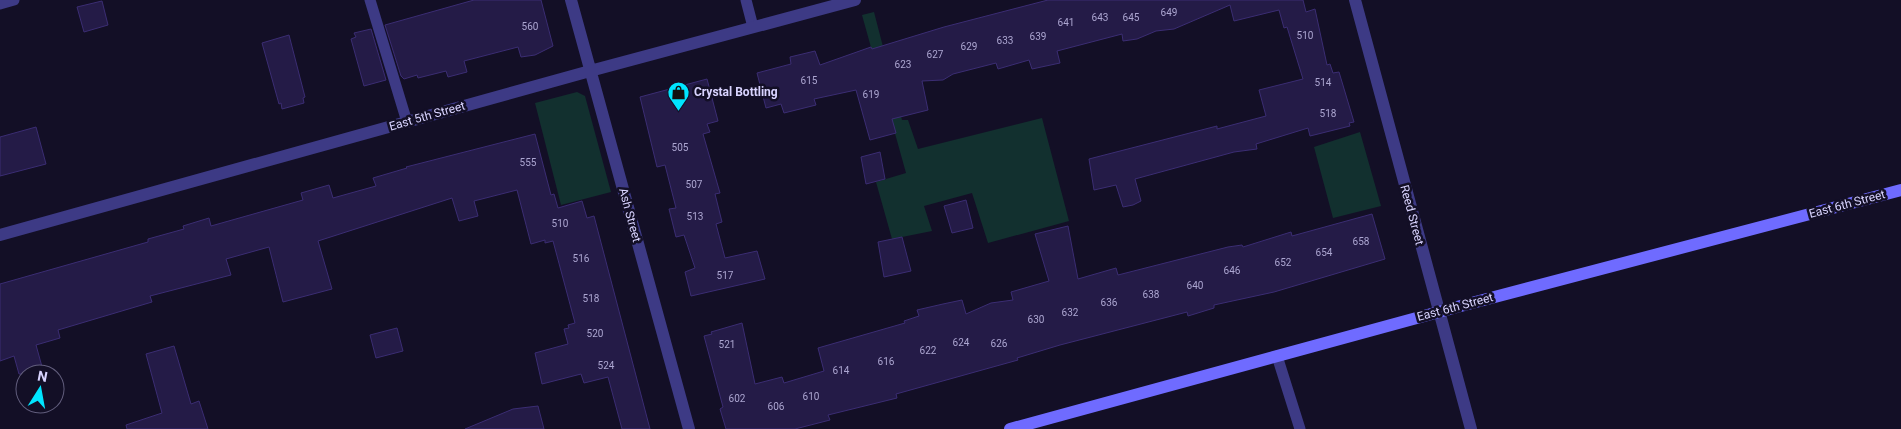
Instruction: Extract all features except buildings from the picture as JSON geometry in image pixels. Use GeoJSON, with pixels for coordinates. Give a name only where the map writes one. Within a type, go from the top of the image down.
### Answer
{"type":"FeatureCollection","features":[{"type":"Feature","properties":{"kind":"main road","name":"East 6th Street"},"geometry":{"type":"LineString","coordinates":[[1010,429],[1439,312],[1901,190]]}},
{"type":"Feature","properties":{"kind":"street","name":"Ash Street"},"geometry":{"type":"LineString","coordinates":[[571,0],[689,429]]}},
{"type":"Feature","properties":{"kind":"street","name":"East 5th Street"},"geometry":{"type":"LineString","coordinates":[[0,235],[590,71],[854,0]]}},
{"type":"Feature","properties":{"kind":"street","name":"Reed Street"},"geometry":{"type":"LineString","coordinates":[[1354,0],[1471,429]]}},
{"type":"Feature","properties":{"kind":"lane"},"geometry":{"type":"LineString","coordinates":[[0,4],[14,0]]}},
{"type":"Feature","properties":{"kind":"lane"},"geometry":{"type":"LineString","coordinates":[[370,0],[407,122]]}},
{"type":"Feature","properties":{"kind":"lane"},"geometry":{"type":"LineString","coordinates":[[746,0],[753,27]]}},
{"type":"Feature","properties":{"kind":"lane"},"geometry":{"type":"LineString","coordinates":[[1277,356],[1300,429]]}},
{"type":"Feature","properties":{"kind":"green space"},"geometry":{"type":"Polygon","coordinates":[[[874,12],[902,120],[908,120],[918,149],[1042,118],[1069,221],[988,243],[972,193],[924,206],[932,231],[892,239],[876,182],[906,173],[862,15],[874,12]]]}},
{"type":"Feature","properties":{"kind":"green space"},"geometry":{"type":"Polygon","coordinates":[[[577,92],[585,96],[611,192],[561,205],[535,103],[577,92]]]}},
{"type":"Feature","properties":{"kind":"green space"},"geometry":{"type":"Polygon","coordinates":[[[1360,132],[1381,206],[1333,218],[1314,147],[1360,132]]]}},
{"type":"Feature","properties":{"kind":"place","name":"Crystal Bottling"},"geometry":{"type":"Point","coordinates":[678,111]}}]}
